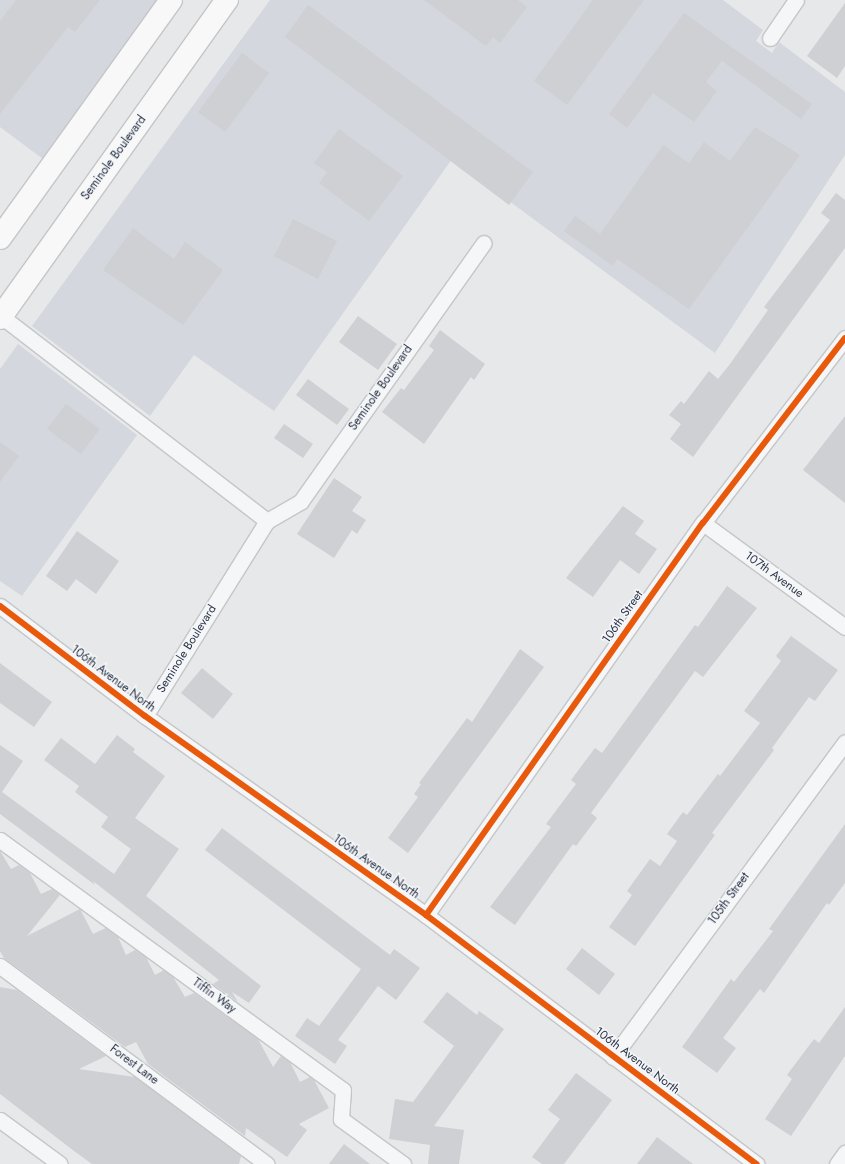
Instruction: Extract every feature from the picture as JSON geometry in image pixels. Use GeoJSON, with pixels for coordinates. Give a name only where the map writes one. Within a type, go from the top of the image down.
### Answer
{"type":"FeatureCollection","features":[{"type":"Feature","properties":{"kind":"main road"},"geometry":{"type":"LineString","coordinates":[[0,238],[172,0]]}},
{"type":"Feature","properties":{"kind":"main road","name":"Seminole Boulevard"},"geometry":{"type":"LineString","coordinates":[[1,317],[227,0]]}},
{"type":"Feature","properties":{"kind":"street"},"geometry":{"type":"LineString","coordinates":[[770,38],[796,0]]}},
{"type":"Feature","properties":{"kind":"street","name":"Seminole Boulevard"},"geometry":{"type":"LineString","coordinates":[[145,716],[267,521],[301,501],[484,243]]}},
{"type":"Feature","properties":{"kind":"street","name":"Seminole Boulevard"},"geometry":{"type":"LineString","coordinates":[[1,317],[267,521]]}},
{"type":"Feature","properties":{"kind":"street","name":"106th Street"},"geometry":{"type":"LineString","coordinates":[[426,915],[703,523],[845,338]]}},
{"type":"Feature","properties":{"kind":"street","name":"107th Avenue"},"geometry":{"type":"LineString","coordinates":[[703,523],[845,627]]}},
{"type":"Feature","properties":{"kind":"street","name":"106th Avenue North"},"geometry":{"type":"LineString","coordinates":[[0,606],[145,716],[426,915],[757,1164]]}},
{"type":"Feature","properties":{"kind":"street","name":"105th Street"},"geometry":{"type":"LineString","coordinates":[[614,1057],[845,742]]}},
{"type":"Feature","properties":{"kind":"street","name":"Tiffin Way"},"geometry":{"type":"LineString","coordinates":[[0,840],[343,1090],[341,1119],[403,1164]]}},
{"type":"Feature","properties":{"kind":"street","name":"Forest Lane"},"geometry":{"type":"LineString","coordinates":[[0,966],[267,1164]]}},
{"type":"Feature","properties":{"kind":"street"},"geometry":{"type":"LineString","coordinates":[[0,1120],[60,1164]]}},
{"type":"Feature","properties":{"kind":"street"},"geometry":{"type":"LineString","coordinates":[[837,1164],[845,1153]]}},
{"type":"Feature","properties":{"kind":"shaded area"},"geometry":{"type":"Polygon","coordinates":[[[0,0],[158,0],[43,159],[0,127],[0,0]]]}},
{"type":"Feature","properties":{"kind":"shaded area"},"geometry":{"type":"Polygon","coordinates":[[[270,0],[723,0],[763,30],[756,41],[772,53],[779,42],[845,92],[845,155],[715,353],[452,159],[274,411],[194,355],[150,416],[32,326],[270,0]]]}},
{"type":"Feature","properties":{"kind":"shaded area"},"geometry":{"type":"Polygon","coordinates":[[[18,344],[137,435],[22,596],[0,581],[0,369],[18,344]]]}},
{"type":"Feature","properties":{"kind":"building"},"geometry":{"type":"Polygon","coordinates":[[[16,0],[100,0],[75,32],[68,27],[0,114],[0,21],[16,0]]]}},
{"type":"Feature","properties":{"kind":"building"},"geometry":{"type":"Polygon","coordinates":[[[424,0],[518,0],[527,7],[500,43],[493,37],[486,46],[424,0]]]}},
{"type":"Feature","properties":{"kind":"building"},"geometry":{"type":"Polygon","coordinates":[[[593,0],[644,0],[567,105],[534,81],[593,0]]]}},
{"type":"Feature","properties":{"kind":"building"},"geometry":{"type":"Polygon","coordinates":[[[845,3],[845,66],[837,78],[807,56],[845,3]]]}},
{"type":"Feature","properties":{"kind":"building"},"geometry":{"type":"Polygon","coordinates":[[[308,5],[533,172],[509,205],[285,37],[308,5]]]}},
{"type":"Feature","properties":{"kind":"building"},"geometry":{"type":"Polygon","coordinates":[[[684,13],[812,104],[801,119],[722,61],[706,82],[717,91],[694,122],[653,93],[627,128],[609,114],[684,13]]]}},
{"type":"Feature","properties":{"kind":"building"},"geometry":{"type":"Polygon","coordinates":[[[242,53],[269,73],[225,132],[198,112],[242,53]]]}},
{"type":"Feature","properties":{"kind":"building"},"geometry":{"type":"Polygon","coordinates":[[[755,127],[800,155],[689,309],[617,259],[613,266],[564,231],[575,216],[600,234],[663,145],[689,163],[704,142],[730,161],[755,127]]]}},
{"type":"Feature","properties":{"kind":"building"},"geometry":{"type":"Polygon","coordinates":[[[339,129],[403,176],[369,221],[319,183],[327,172],[314,163],[339,129]]]}},
{"type":"Feature","properties":{"kind":"building"},"geometry":{"type":"Polygon","coordinates":[[[836,193],[845,200],[845,248],[693,457],[670,439],[681,424],[669,415],[681,401],[684,404],[709,371],[718,379],[730,364],[768,310],[764,307],[830,220],[821,213],[836,193]]]}},
{"type":"Feature","properties":{"kind":"building"},"geometry":{"type":"Polygon","coordinates":[[[293,219],[337,241],[318,279],[274,256],[293,219]]]}},
{"type":"Feature","properties":{"kind":"building"},"geometry":{"type":"Polygon","coordinates":[[[133,228],[174,259],[185,242],[223,270],[183,325],[103,270],[133,228]]]}},
{"type":"Feature","properties":{"kind":"building"},"geometry":{"type":"Polygon","coordinates":[[[358,316],[397,344],[378,370],[339,342],[358,316]]]}},
{"type":"Feature","properties":{"kind":"building"},"geometry":{"type":"Polygon","coordinates":[[[440,330],[485,364],[474,380],[471,377],[424,444],[382,412],[401,388],[404,390],[434,350],[429,346],[440,330]]]}},
{"type":"Feature","properties":{"kind":"building"},"geometry":{"type":"Polygon","coordinates":[[[308,379],[349,409],[337,425],[296,395],[308,379]]]}},
{"type":"Feature","properties":{"kind":"building"},"geometry":{"type":"Polygon","coordinates":[[[66,404],[100,429],[81,454],[47,429],[66,404]]]}},
{"type":"Feature","properties":{"kind":"building"},"geometry":{"type":"Polygon","coordinates":[[[845,416],[845,503],[803,470],[845,416]]]}},
{"type":"Feature","properties":{"kind":"building"},"geometry":{"type":"Polygon","coordinates":[[[284,424],[313,444],[303,458],[274,438],[284,424]]]}},
{"type":"Feature","properties":{"kind":"building"},"geometry":{"type":"Polygon","coordinates":[[[0,442],[19,456],[0,482],[0,442]]]}},
{"type":"Feature","properties":{"kind":"building"},"geometry":{"type":"Polygon","coordinates":[[[334,478],[362,497],[352,511],[366,520],[357,534],[352,530],[334,558],[297,534],[334,478]]]}},
{"type":"Feature","properties":{"kind":"building"},"geometry":{"type":"Polygon","coordinates":[[[623,506],[644,521],[635,534],[657,549],[639,574],[620,560],[593,597],[566,578],[623,506]]]}},
{"type":"Feature","properties":{"kind":"building"},"geometry":{"type":"Polygon","coordinates":[[[77,531],[119,561],[96,594],[76,579],[67,591],[46,576],[77,531]]]}},
{"type":"Feature","properties":{"kind":"building"},"geometry":{"type":"Polygon","coordinates":[[[727,586],[757,608],[703,677],[695,671],[591,813],[597,818],[576,846],[573,844],[515,925],[490,907],[551,827],[546,824],[576,784],[571,780],[595,748],[602,753],[695,625],[698,627],[727,586]]]}},
{"type":"Feature","properties":{"kind":"building"},"geometry":{"type":"Polygon","coordinates":[[[791,636],[838,670],[815,701],[809,697],[772,748],[774,750],[712,833],[715,835],[635,946],[609,927],[632,895],[627,891],[650,859],[660,866],[677,841],[667,834],[683,812],[687,815],[718,774],[720,776],[760,723],[744,711],[781,661],[776,656],[791,636]]]}},
{"type":"Feature","properties":{"kind":"building"},"geometry":{"type":"Polygon","coordinates":[[[520,649],[544,667],[408,853],[388,838],[418,797],[414,794],[421,784],[419,783],[467,718],[472,722],[520,649]]]}},
{"type":"Feature","properties":{"kind":"building"},"geometry":{"type":"Polygon","coordinates":[[[0,663],[52,702],[34,727],[0,703],[0,663]]]}},
{"type":"Feature","properties":{"kind":"building"},"geometry":{"type":"Polygon","coordinates":[[[202,668],[233,694],[213,719],[181,693],[202,668]]]}},
{"type":"Feature","properties":{"kind":"building"},"geometry":{"type":"Polygon","coordinates":[[[117,735],[135,749],[133,752],[165,776],[135,818],[179,849],[146,896],[261,986],[249,1003],[232,992],[238,1002],[213,984],[219,980],[93,881],[95,885],[0,814],[0,745],[23,761],[2,792],[114,874],[131,849],[101,827],[108,817],[75,792],[79,786],[44,760],[61,738],[95,764],[117,735]]]}},
{"type":"Feature","properties":{"kind":"building"},"geometry":{"type":"Polygon","coordinates":[[[845,824],[845,883],[829,905],[827,903],[764,993],[760,989],[723,1038],[736,1048],[717,1073],[682,1047],[731,979],[734,982],[773,931],[769,929],[845,824]]]}},
{"type":"Feature","properties":{"kind":"building"},"geometry":{"type":"Polygon","coordinates":[[[222,828],[390,955],[394,949],[420,968],[396,1000],[378,986],[338,1040],[347,1046],[335,1064],[295,1036],[307,1018],[319,1026],[361,969],[205,850],[222,828]]]}},
{"type":"Feature","properties":{"kind":"building"},"geometry":{"type":"Polygon","coordinates":[[[0,851],[11,869],[19,865],[30,873],[41,894],[52,889],[60,895],[27,936],[80,909],[93,934],[106,928],[118,937],[126,955],[135,950],[146,957],[155,975],[164,970],[173,977],[185,997],[194,993],[258,1039],[273,1067],[281,1056],[290,1062],[300,1082],[310,1077],[314,1080],[329,1108],[299,1124],[307,1130],[287,1157],[246,1128],[245,1136],[148,1064],[136,1042],[125,1047],[4,958],[0,951],[0,851]]]}},
{"type":"Feature","properties":{"kind":"building"},"geometry":{"type":"Polygon","coordinates":[[[582,948],[615,974],[599,995],[566,969],[582,948]]]}},
{"type":"Feature","properties":{"kind":"building"},"geometry":{"type":"Polygon","coordinates":[[[0,987],[17,990],[106,1056],[79,1069],[135,1077],[241,1156],[239,1164],[92,1164],[74,1151],[0,1094],[0,987]]]}},
{"type":"Feature","properties":{"kind":"building"},"geometry":{"type":"Polygon","coordinates":[[[447,992],[477,1015],[479,1011],[504,1029],[434,1126],[464,1130],[459,1164],[428,1164],[430,1145],[389,1139],[395,1099],[413,1102],[454,1046],[423,1022],[447,992]]]}},
{"type":"Feature","properties":{"kind":"building"},"geometry":{"type":"Polygon","coordinates":[[[845,1007],[845,1056],[791,1136],[765,1119],[792,1079],[787,1075],[814,1039],[819,1043],[845,1007]]]}},
{"type":"Feature","properties":{"kind":"building"},"geometry":{"type":"Polygon","coordinates":[[[576,1073],[612,1100],[564,1164],[542,1164],[532,1157],[560,1119],[548,1110],[576,1073]]]}},
{"type":"Feature","properties":{"kind":"building"},"geometry":{"type":"Polygon","coordinates":[[[657,1137],[693,1164],[637,1164],[657,1137]]]}},
{"type":"Feature","properties":{"kind":"building"},"geometry":{"type":"Polygon","coordinates":[[[344,1144],[370,1164],[329,1164],[344,1144]]]}},
{"type":"Feature","properties":{"kind":"cycle path"},"geometry":{"type":"LineString","coordinates":[[426,915],[703,523],[845,338]]}},
{"type":"Feature","properties":{"kind":"cycle path"},"geometry":{"type":"LineString","coordinates":[[0,606],[145,716],[426,915],[757,1164]]}}]}
